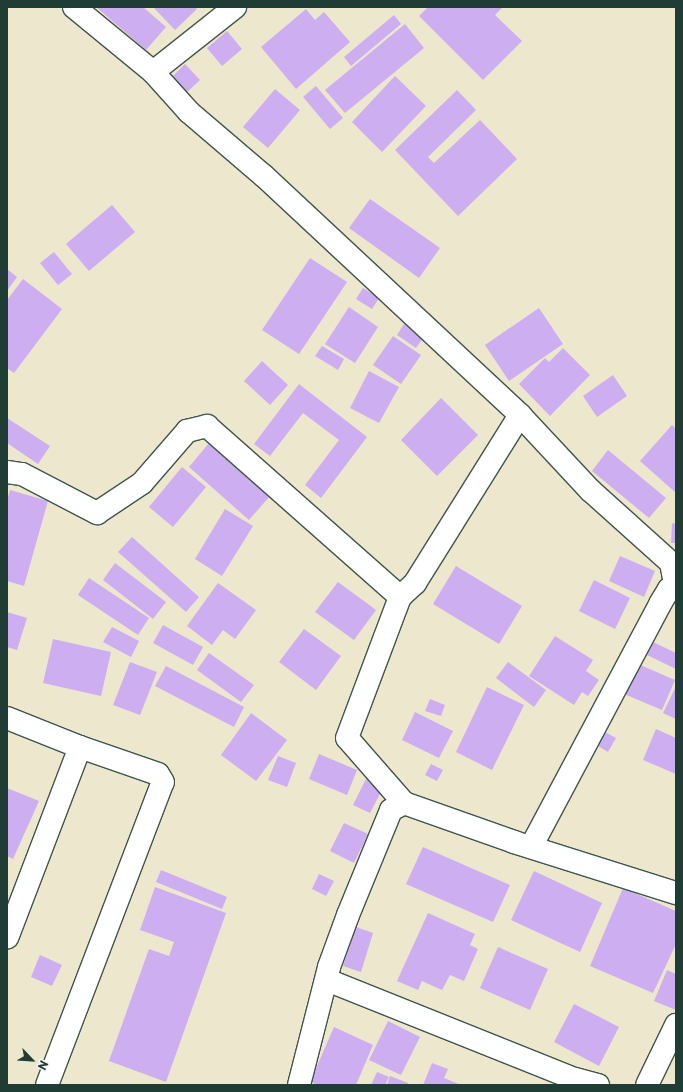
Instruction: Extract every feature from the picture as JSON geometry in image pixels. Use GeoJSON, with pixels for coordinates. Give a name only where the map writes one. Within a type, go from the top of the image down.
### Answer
{"type":"FeatureCollection","features":[{"type":"Feature","properties":{"kind":"street"},"geometry":{"type":"LineString","coordinates":[[74,7],[153,72],[189,112],[270,182],[520,415],[590,490],[671,563],[676,588],[669,589],[660,604],[531,847]]}},
{"type":"Feature","properties":{"kind":"street"},"geometry":{"type":"LineString","coordinates":[[153,72],[235,7]]}},
{"type":"Feature","properties":{"kind":"street"},"geometry":{"type":"LineString","coordinates":[[520,415],[415,583],[400,596],[347,738],[404,803],[531,847],[676,894]]}},
{"type":"Feature","properties":{"kind":"street"},"geometry":{"type":"LineString","coordinates":[[7,472],[22,474],[97,513],[142,482],[187,431],[208,426],[400,596]]}},
{"type":"Feature","properties":{"kind":"street"},"geometry":{"type":"LineString","coordinates":[[7,718],[80,747],[158,774],[163,782],[47,1085]]}},
{"type":"Feature","properties":{"kind":"street"},"geometry":{"type":"LineString","coordinates":[[7,938],[80,747]]}},
{"type":"Feature","properties":{"kind":"street"},"geometry":{"type":"LineString","coordinates":[[299,1085],[330,967],[377,840],[391,810],[404,803]]}},
{"type":"Feature","properties":{"kind":"street"},"geometry":{"type":"LineString","coordinates":[[327,980],[575,1079],[598,1085]]}},
{"type":"Feature","properties":{"kind":"street"},"geometry":{"type":"LineString","coordinates":[[647,1085],[676,1025]]}},
{"type":"Feature","properties":{"kind":"building"},"geometry":{"type":"Polygon","coordinates":[[[96,7],[143,7],[166,27],[146,50],[96,7]]]}},
{"type":"Feature","properties":{"kind":"building"},"geometry":{"type":"Polygon","coordinates":[[[153,7],[195,7],[197,9],[175,30],[153,7]]]}},
{"type":"Feature","properties":{"kind":"building"},"geometry":{"type":"Polygon","coordinates":[[[428,7],[503,7],[495,15],[522,41],[483,80],[419,16],[428,7]]]}},
{"type":"Feature","properties":{"kind":"building"},"geometry":{"type":"Polygon","coordinates":[[[306,9],[315,20],[324,12],[350,42],[296,89],[261,47],[306,9]]]}},
{"type":"Feature","properties":{"kind":"building"},"geometry":{"type":"Polygon","coordinates":[[[394,15],[401,24],[351,66],[344,57],[394,15]]]}},
{"type":"Feature","properties":{"kind":"building"},"geometry":{"type":"Polygon","coordinates":[[[405,24],[424,48],[345,113],[325,90],[405,24]]]}},
{"type":"Feature","properties":{"kind":"building"},"geometry":{"type":"Polygon","coordinates":[[[227,31],[242,49],[222,66],[207,48],[227,31]]]}},
{"type":"Feature","properties":{"kind":"building"},"geometry":{"type":"Polygon","coordinates":[[[185,64],[200,80],[186,93],[171,78],[185,64]]]}},
{"type":"Feature","properties":{"kind":"building"},"geometry":{"type":"Polygon","coordinates":[[[395,76],[426,106],[382,152],[352,122],[395,76]]]}},
{"type":"Feature","properties":{"kind":"building"},"geometry":{"type":"Polygon","coordinates":[[[316,86],[343,118],[330,129],[303,97],[316,86]]]}},
{"type":"Feature","properties":{"kind":"building"},"geometry":{"type":"Polygon","coordinates":[[[275,89],[300,110],[268,148],[243,127],[275,89]]]}},
{"type":"Feature","properties":{"kind":"building"},"geometry":{"type":"Polygon","coordinates":[[[457,90],[476,110],[428,157],[434,163],[480,120],[517,159],[458,216],[395,150],[457,90]]]}},
{"type":"Feature","properties":{"kind":"building"},"geometry":{"type":"Polygon","coordinates":[[[370,199],[440,248],[419,278],[349,228],[370,199]]]}},
{"type":"Feature","properties":{"kind":"building"},"geometry":{"type":"Polygon","coordinates":[[[112,205],[135,232],[89,271],[66,244],[112,205]]]}},
{"type":"Feature","properties":{"kind":"building"},"geometry":{"type":"Polygon","coordinates":[[[54,252],[72,274],[58,285],[40,263],[54,252]]]}},
{"type":"Feature","properties":{"kind":"building"},"geometry":{"type":"Polygon","coordinates":[[[310,258],[347,282],[299,354],[262,330],[310,258]]]}},
{"type":"Feature","properties":{"kind":"building"},"geometry":{"type":"Polygon","coordinates":[[[7,269],[17,277],[7,291],[7,269]]]}},
{"type":"Feature","properties":{"kind":"building"},"geometry":{"type":"Polygon","coordinates":[[[23,279],[62,309],[14,373],[7,368],[7,300],[23,279]]]}},
{"type":"Feature","properties":{"kind":"building"},"geometry":{"type":"Polygon","coordinates":[[[363,288],[379,298],[372,309],[356,299],[363,288]]]}},
{"type":"Feature","properties":{"kind":"building"},"geometry":{"type":"Polygon","coordinates":[[[349,307],[378,327],[355,363],[325,344],[349,307]]]}},
{"type":"Feature","properties":{"kind":"building"},"geometry":{"type":"Polygon","coordinates":[[[539,308],[563,344],[509,381],[485,345],[539,308]]]}},
{"type":"Feature","properties":{"kind":"building"},"geometry":{"type":"Polygon","coordinates":[[[404,324],[423,338],[416,348],[397,335],[404,324]]]}},
{"type":"Feature","properties":{"kind":"building"},"geometry":{"type":"Polygon","coordinates":[[[393,336],[421,355],[401,384],[373,365],[393,336]]]}},
{"type":"Feature","properties":{"kind":"building"},"geometry":{"type":"Polygon","coordinates":[[[322,346],[344,359],[338,370],[315,356],[322,346]]]}},
{"type":"Feature","properties":{"kind":"building"},"geometry":{"type":"Polygon","coordinates":[[[563,348],[590,375],[550,416],[519,384],[545,358],[549,362],[563,348]]]}},
{"type":"Feature","properties":{"kind":"building"},"geometry":{"type":"Polygon","coordinates":[[[262,361],[288,385],[270,405],[244,381],[262,361]]]}},
{"type":"Feature","properties":{"kind":"building"},"geometry":{"type":"Polygon","coordinates":[[[369,371],[399,387],[379,423],[350,408],[369,371]]]}},
{"type":"Feature","properties":{"kind":"building"},"geometry":{"type":"Polygon","coordinates":[[[613,375],[627,396],[597,417],[583,396],[613,375]]]}},
{"type":"Feature","properties":{"kind":"building"},"geometry":{"type":"Polygon","coordinates":[[[299,384],[367,437],[321,498],[305,485],[339,440],[303,413],[270,456],[254,444],[299,384]]]}},
{"type":"Feature","properties":{"kind":"building"},"geometry":{"type":"Polygon","coordinates":[[[441,398],[478,435],[437,476],[401,440],[441,398]]]}},
{"type":"Feature","properties":{"kind":"building"},"geometry":{"type":"Polygon","coordinates":[[[7,418],[50,446],[38,464],[7,443],[7,418]]]}},
{"type":"Feature","properties":{"kind":"building"},"geometry":{"type":"Polygon","coordinates":[[[672,425],[676,429],[676,493],[640,461],[672,425]]]}},
{"type":"Feature","properties":{"kind":"building"},"geometry":{"type":"Polygon","coordinates":[[[209,443],[270,496],[249,520],[189,467],[209,443]]]}},
{"type":"Feature","properties":{"kind":"building"},"geometry":{"type":"Polygon","coordinates":[[[608,450],[666,498],[649,518],[592,471],[608,450]]]}},
{"type":"Feature","properties":{"kind":"building"},"geometry":{"type":"Polygon","coordinates":[[[182,467],[206,487],[173,527],[149,507],[182,467]]]}},
{"type":"Feature","properties":{"kind":"building"},"geometry":{"type":"Polygon","coordinates":[[[10,490],[48,501],[24,586],[7,581],[7,501],[10,490]]]}},
{"type":"Feature","properties":{"kind":"building"},"geometry":{"type":"Polygon","coordinates":[[[225,509],[253,526],[222,576],[195,559],[225,509]]]}},
{"type":"Feature","properties":{"kind":"building"},"geometry":{"type":"Polygon","coordinates":[[[672,523],[676,524],[676,543],[671,543],[672,523]]]}},
{"type":"Feature","properties":{"kind":"building"},"geometry":{"type":"Polygon","coordinates":[[[132,537],[199,597],[186,612],[118,552],[132,537]]]}},
{"type":"Feature","properties":{"kind":"building"},"geometry":{"type":"Polygon","coordinates":[[[620,556],[655,571],[644,597],[609,581],[620,556]]]}},
{"type":"Feature","properties":{"kind":"building"},"geometry":{"type":"Polygon","coordinates":[[[115,563],[166,602],[153,619],[103,580],[115,563]]]}},
{"type":"Feature","properties":{"kind":"building"},"geometry":{"type":"Polygon","coordinates":[[[456,566],[522,606],[499,644],[433,604],[456,566]]]}},
{"type":"Feature","properties":{"kind":"building"},"geometry":{"type":"Polygon","coordinates":[[[89,578],[149,618],[138,635],[78,595],[89,578]]]}},
{"type":"Feature","properties":{"kind":"building"},"geometry":{"type":"Polygon","coordinates":[[[594,580],[630,598],[615,629],[579,611],[594,580]]]}},
{"type":"Feature","properties":{"kind":"building"},"geometry":{"type":"Polygon","coordinates":[[[338,582],[376,610],[354,640],[315,612],[338,582]]]}},
{"type":"Feature","properties":{"kind":"building"},"geometry":{"type":"Polygon","coordinates":[[[218,583],[256,610],[235,639],[223,630],[212,645],[187,626],[218,583]]]}},
{"type":"Feature","properties":{"kind":"building"},"geometry":{"type":"Polygon","coordinates":[[[7,612],[27,618],[17,650],[7,647],[7,612]]]}},
{"type":"Feature","properties":{"kind":"building"},"geometry":{"type":"Polygon","coordinates":[[[163,625],[203,647],[193,665],[153,643],[163,625]]]}},
{"type":"Feature","properties":{"kind":"building"},"geometry":{"type":"Polygon","coordinates":[[[112,627],[139,641],[131,657],[103,642],[112,627]]]}},
{"type":"Feature","properties":{"kind":"building"},"geometry":{"type":"Polygon","coordinates":[[[304,629],[341,656],[316,690],[279,662],[304,629]]]}},
{"type":"Feature","properties":{"kind":"building"},"geometry":{"type":"Polygon","coordinates":[[[555,636],[593,660],[586,671],[599,680],[588,696],[582,692],[574,705],[529,676],[555,636]]]}},
{"type":"Feature","properties":{"kind":"building"},"geometry":{"type":"Polygon","coordinates":[[[53,639],[111,652],[101,696],[43,683],[53,639]]]}},
{"type":"Feature","properties":{"kind":"building"},"geometry":{"type":"Polygon","coordinates":[[[653,642],[676,653],[676,669],[647,655],[653,642]]]}},
{"type":"Feature","properties":{"kind":"building"},"geometry":{"type":"Polygon","coordinates":[[[209,653],[254,685],[241,702],[197,670],[209,653]]]}},
{"type":"Feature","properties":{"kind":"building"},"geometry":{"type":"Polygon","coordinates":[[[130,662],[157,672],[140,715],[113,705],[130,662]]]}},
{"type":"Feature","properties":{"kind":"building"},"geometry":{"type":"Polygon","coordinates":[[[508,662],[546,690],[534,707],[496,678],[508,662]]]}},
{"type":"Feature","properties":{"kind":"building"},"geometry":{"type":"Polygon","coordinates":[[[638,664],[675,680],[662,710],[624,694],[638,664]]]}},
{"type":"Feature","properties":{"kind":"building"},"geometry":{"type":"Polygon","coordinates":[[[166,666],[244,707],[234,727],[155,686],[166,666]]]}},
{"type":"Feature","properties":{"kind":"building"},"geometry":{"type":"Polygon","coordinates":[[[676,686],[676,719],[663,713],[676,686]]]}},
{"type":"Feature","properties":{"kind":"building"},"geometry":{"type":"Polygon","coordinates":[[[487,687],[524,705],[492,770],[456,752],[487,687]]]}},
{"type":"Feature","properties":{"kind":"building"},"geometry":{"type":"Polygon","coordinates":[[[430,699],[445,705],[441,716],[425,711],[430,699]]]}},
{"type":"Feature","properties":{"kind":"building"},"geometry":{"type":"Polygon","coordinates":[[[415,712],[453,731],[439,758],[402,740],[415,712]]]}},
{"type":"Feature","properties":{"kind":"building"},"geometry":{"type":"Polygon","coordinates":[[[251,713],[287,740],[256,781],[221,755],[251,713]]]}},
{"type":"Feature","properties":{"kind":"building"},"geometry":{"type":"Polygon","coordinates":[[[656,729],[676,738],[676,774],[643,760],[656,729]]]}},
{"type":"Feature","properties":{"kind":"building"},"geometry":{"type":"Polygon","coordinates":[[[601,730],[616,738],[608,752],[593,743],[601,730]]]}},
{"type":"Feature","properties":{"kind":"building"},"geometry":{"type":"Polygon","coordinates":[[[319,754],[357,770],[347,795],[309,779],[319,754]]]}},
{"type":"Feature","properties":{"kind":"building"},"geometry":{"type":"Polygon","coordinates":[[[278,756],[296,763],[287,787],[268,780],[278,756]]]}},
{"type":"Feature","properties":{"kind":"building"},"geometry":{"type":"Polygon","coordinates":[[[431,764],[443,770],[437,781],[425,775],[431,764]]]}},
{"type":"Feature","properties":{"kind":"building"},"geometry":{"type":"Polygon","coordinates":[[[366,779],[383,788],[370,813],[353,805],[366,779]]]}},
{"type":"Feature","properties":{"kind":"building"},"geometry":{"type":"Polygon","coordinates":[[[7,788],[39,801],[13,859],[7,856],[7,788]]]}},
{"type":"Feature","properties":{"kind":"building"},"geometry":{"type":"Polygon","coordinates":[[[344,823],[368,834],[354,863],[330,851],[344,823]]]}},
{"type":"Feature","properties":{"kind":"building"},"geometry":{"type":"Polygon","coordinates":[[[423,847],[510,885],[493,922],[406,884],[423,847]]]}},
{"type":"Feature","properties":{"kind":"building"},"geometry":{"type":"Polygon","coordinates":[[[161,870],[227,897],[222,909],[156,882],[161,870]]]}},
{"type":"Feature","properties":{"kind":"building"},"geometry":{"type":"Polygon","coordinates":[[[534,871],[602,903],[580,952],[511,920],[534,871]]]}},
{"type":"Feature","properties":{"kind":"building"},"geometry":{"type":"Polygon","coordinates":[[[319,874],[334,881],[326,896],[312,889],[319,874]]]}},
{"type":"Feature","properties":{"kind":"building"},"geometry":{"type":"Polygon","coordinates":[[[155,887],[226,913],[166,1082],[109,1061],[149,949],[169,956],[174,942],[140,930],[155,887]]]}},
{"type":"Feature","properties":{"kind":"building"},"geometry":{"type":"Polygon","coordinates":[[[623,888],[676,911],[676,944],[653,993],[590,966],[623,888]]]}},
{"type":"Feature","properties":{"kind":"building"},"geometry":{"type":"Polygon","coordinates":[[[428,913],[475,934],[470,945],[478,949],[464,981],[450,975],[442,990],[422,981],[418,990],[397,981],[428,913]]]}},
{"type":"Feature","properties":{"kind":"building"},"geometry":{"type":"Polygon","coordinates":[[[356,927],[373,933],[361,972],[343,966],[356,927]]]}},
{"type":"Feature","properties":{"kind":"building"},"geometry":{"type":"Polygon","coordinates":[[[498,947],[548,969],[530,1010],[480,988],[498,947]]]}},
{"type":"Feature","properties":{"kind":"building"},"geometry":{"type":"Polygon","coordinates":[[[40,955],[62,965],[52,986],[31,977],[40,955]]]}},
{"type":"Feature","properties":{"kind":"building"},"geometry":{"type":"Polygon","coordinates":[[[667,970],[676,974],[676,1010],[654,1001],[667,970]]]}},
{"type":"Feature","properties":{"kind":"building"},"geometry":{"type":"Polygon","coordinates":[[[574,1004],[619,1027],[599,1066],[554,1042],[574,1004]]]}},
{"type":"Feature","properties":{"kind":"building"},"geometry":{"type":"Polygon","coordinates":[[[388,1021],[420,1037],[401,1075],[369,1060],[388,1021]]]}},
{"type":"Feature","properties":{"kind":"building"},"geometry":{"type":"Polygon","coordinates":[[[334,1027],[373,1045],[356,1085],[318,1085],[310,1082],[334,1027]]]}},
{"type":"Feature","properties":{"kind":"building"},"geometry":{"type":"Polygon","coordinates":[[[432,1063],[448,1069],[444,1078],[461,1085],[423,1085],[432,1063]]]}},
{"type":"Feature","properties":{"kind":"building"},"geometry":{"type":"Polygon","coordinates":[[[377,1072],[389,1077],[385,1085],[371,1085],[377,1072]]]}},
{"type":"Feature","properties":{"kind":"building"},"geometry":{"type":"Polygon","coordinates":[[[390,1076],[408,1083],[407,1085],[387,1085],[390,1076]]]}}]}
